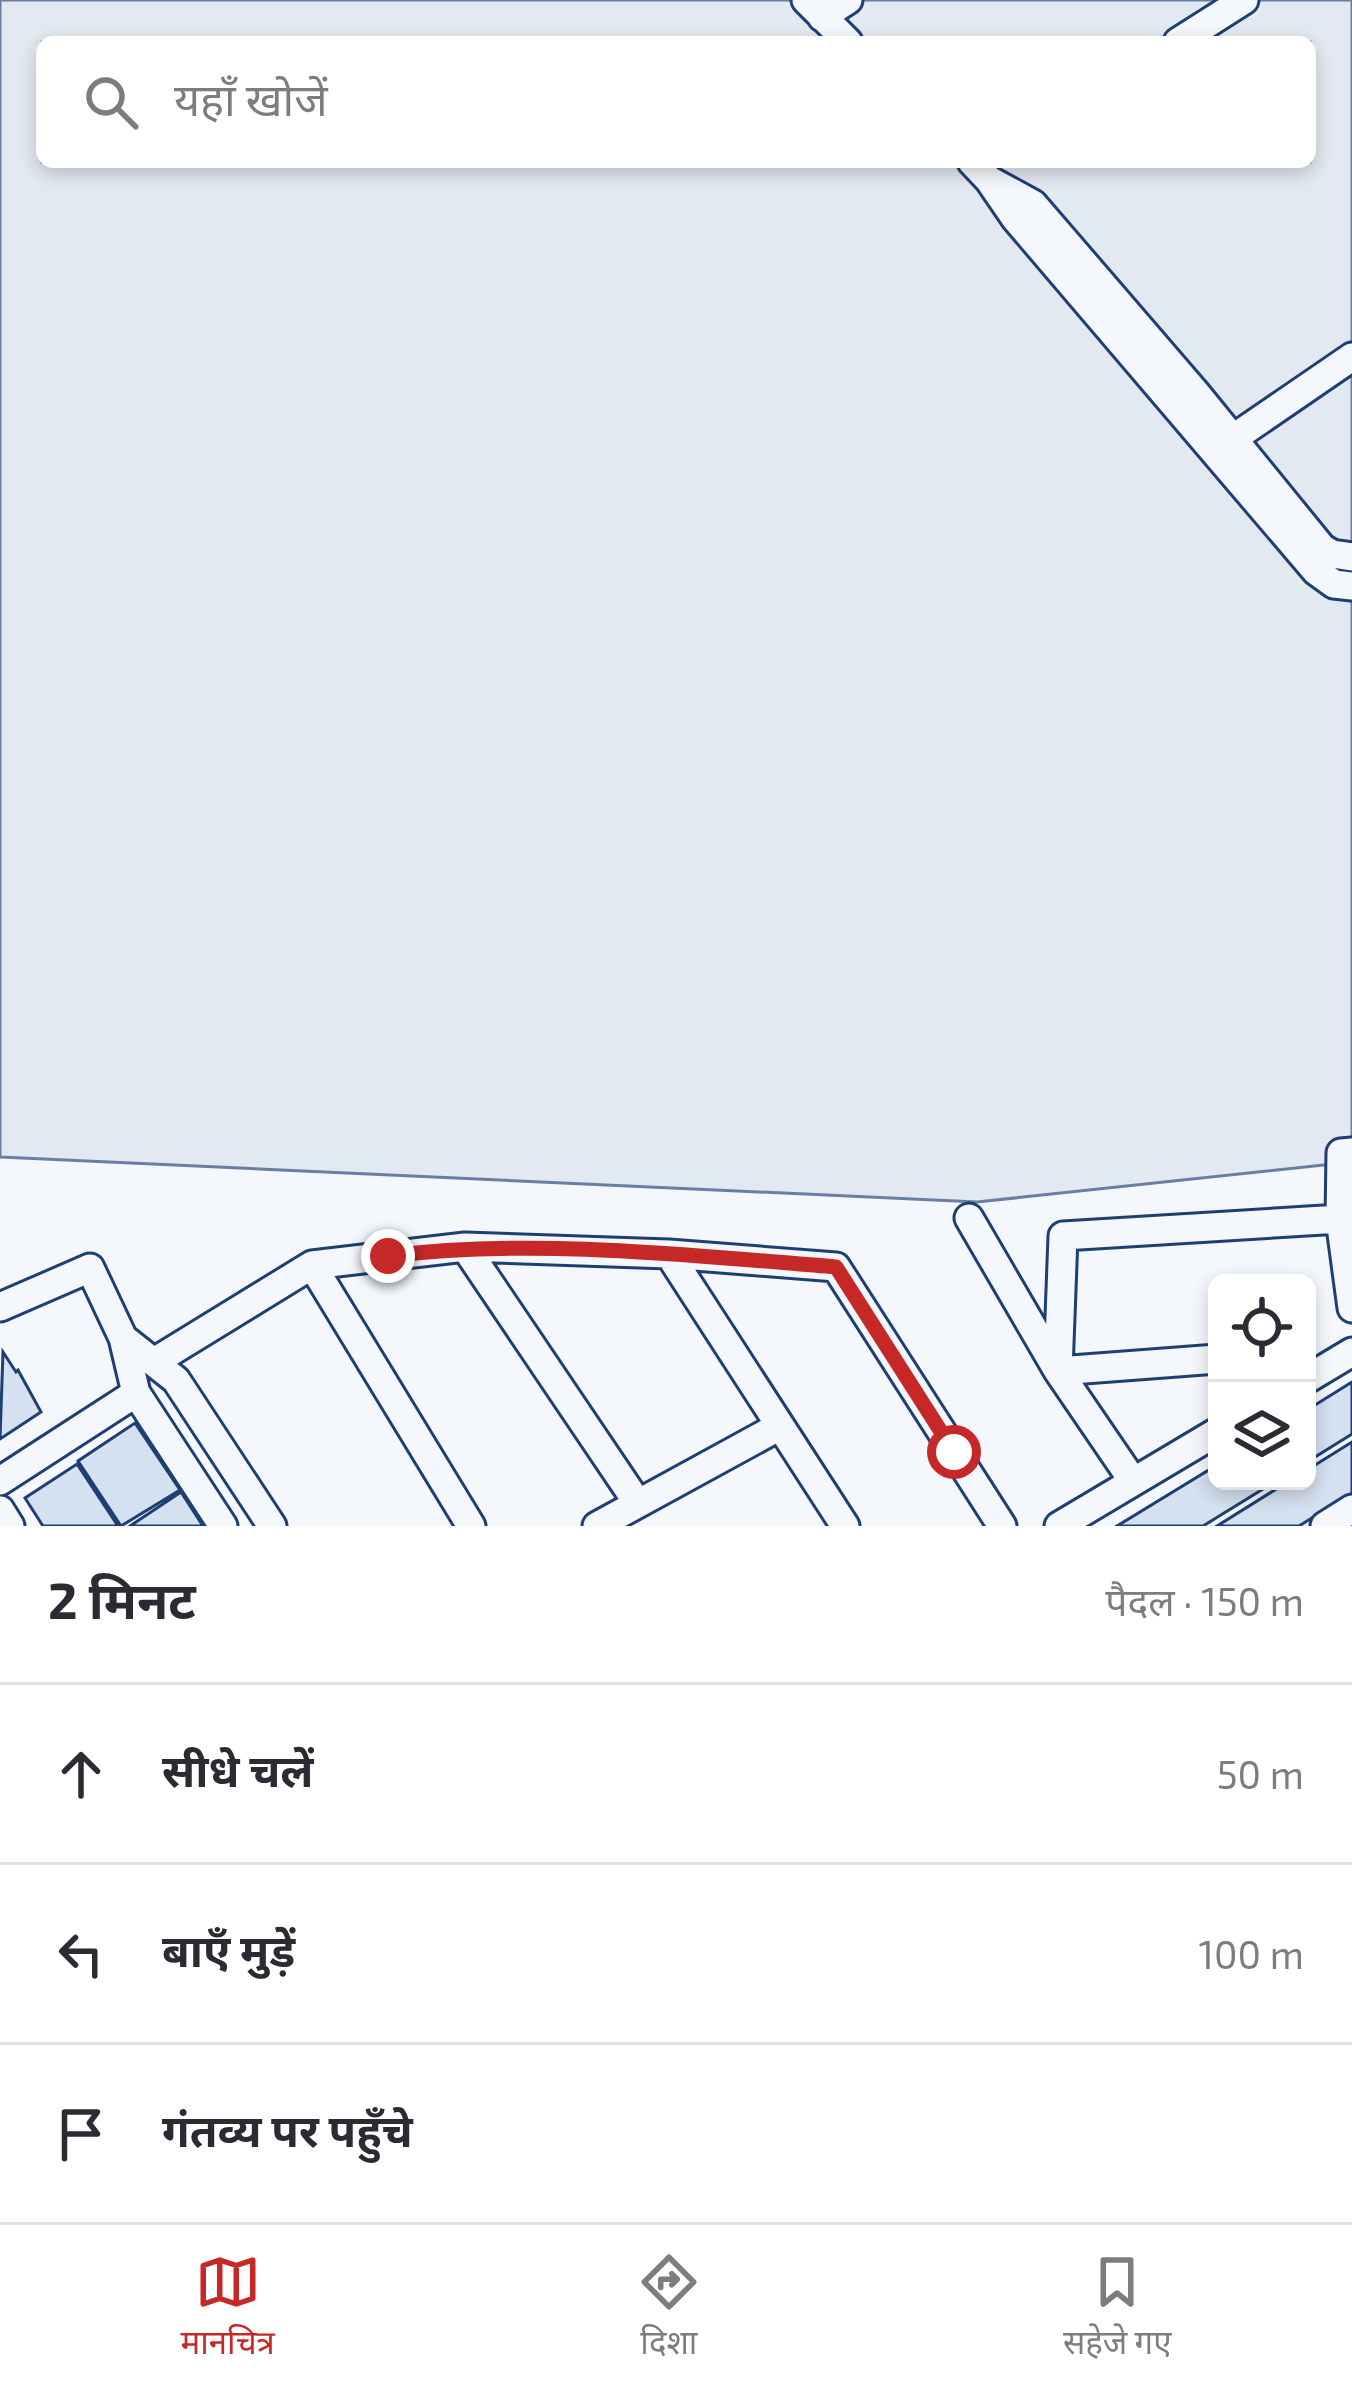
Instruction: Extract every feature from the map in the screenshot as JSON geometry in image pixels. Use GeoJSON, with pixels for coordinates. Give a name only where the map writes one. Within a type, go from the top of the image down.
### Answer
{"type":"FeatureCollection","features":[{"type":"Feature","properties":{"kind":"street"},"geometry":{"type":"LineString","coordinates":[[814,8],[848,0]]}},
{"type":"Feature","properties":{"kind":"street"},"geometry":{"type":"LineString","coordinates":[[1187,36],[1244,0]]}},
{"type":"Feature","properties":{"kind":"street"},"geometry":{"type":"LineString","coordinates":[[814,8],[842,36]]}},
{"type":"Feature","properties":{"kind":"street"},"geometry":{"type":"LineString","coordinates":[[982,168],[1015,218],[1223,445],[1322,548],[1352,557]]}},
{"type":"Feature","properties":{"kind":"street"},"geometry":{"type":"LineString","coordinates":[[1223,445],[1352,357]]}},
{"type":"Feature","properties":{"kind":"street"},"geometry":{"type":"LineString","coordinates":[[1223,445],[1316,572],[1334,584],[1352,586]]}},
{"type":"Feature","properties":{"kind":"street"},"geometry":{"type":"LineString","coordinates":[[1352,1152],[1341,1153],[1340,1219],[1352,1308]]}},
{"type":"Feature","properties":{"kind":"street"},"geometry":{"type":"LineString","coordinates":[[968,1218],[1058,1371],[1133,1481]]}},
{"type":"Feature","properties":{"kind":"street"},"geometry":{"type":"LineString","coordinates":[[1058,1371],[1063,1236],[1340,1219]]}},
{"type":"Feature","properties":{"kind":"street"},"geometry":{"type":"LineString","coordinates":[[465,1246],[638,1502]]}},
{"type":"Feature","properties":{"kind":"street"},"geometry":{"type":"LineString","coordinates":[[154,1362],[312,1265],[465,1246],[836,1267],[1001,1526]]}},
{"type":"Feature","properties":{"kind":"street"},"geometry":{"type":"LineString","coordinates":[[669,1254],[845,1526]]}},
{"type":"Feature","properties":{"kind":"street"},"geometry":{"type":"LineString","coordinates":[[312,1265],[471,1526]]}},
{"type":"Feature","properties":{"kind":"street"},"geometry":{"type":"LineString","coordinates":[[0,1307],[89,1268],[123,1338],[136,1393],[223,1526]]}},
{"type":"Feature","properties":{"kind":"street"},"geometry":{"type":"LineString","coordinates":[[123,1338],[176,1380],[272,1526]]}},
{"type":"Feature","properties":{"kind":"street"},"geometry":{"type":"LineString","coordinates":[[1316,1353],[1352,1351]]}},
{"type":"Feature","properties":{"kind":"street"},"geometry":{"type":"LineString","coordinates":[[1316,1373],[1352,1351]]}},
{"type":"Feature","properties":{"kind":"street"},"geometry":{"type":"LineString","coordinates":[[1058,1371],[1208,1360]]}},
{"type":"Feature","properties":{"kind":"street"},"geometry":{"type":"LineString","coordinates":[[0,1481],[136,1393]]}},
{"type":"Feature","properties":{"kind":"street"},"geometry":{"type":"LineString","coordinates":[[597,1526],[780,1426]]}},
{"type":"Feature","properties":{"kind":"street"},"geometry":{"type":"LineString","coordinates":[[1059,1526],[1208,1437]]}},
{"type":"Feature","properties":{"kind":"street"},"geometry":{"type":"LineString","coordinates":[[1325,1526],[1352,1509]]}},
{"type":"Feature","properties":{"kind":"street"},"geometry":{"type":"LineString","coordinates":[[0,1510],[10,1526]]}},
{"type":"Feature","properties":{"kind":"shaded area"},"geometry":{"type":"Polygon","coordinates":[[[0,0],[1352,0],[1352,1162],[977,1202],[0,1157],[0,0]]]}},
{"type":"Feature","properties":{"kind":"building"},"geometry":{"type":"Polygon","coordinates":[[[3,1352],[41,1412],[0,1439],[3,1352]]]}},
{"type":"Feature","properties":{"kind":"building"},"geometry":{"type":"Polygon","coordinates":[[[1352,1382],[1352,1434],[1316,1456],[1316,1404],[1352,1382]]]}},
{"type":"Feature","properties":{"kind":"building"},"geometry":{"type":"Polygon","coordinates":[[[135,1423],[180,1490],[121,1526],[78,1461],[135,1423]]]}},
{"type":"Feature","properties":{"kind":"building"},"geometry":{"type":"Polygon","coordinates":[[[1352,1442],[1352,1493],[1299,1526],[1217,1526],[1275,1490],[1316,1490],[1316,1464],[1352,1442]]]}},
{"type":"Feature","properties":{"kind":"building"},"geometry":{"type":"Polygon","coordinates":[[[77,1464],[118,1526],[43,1526],[25,1498],[77,1464]]]}},
{"type":"Feature","properties":{"kind":"building"},"geometry":{"type":"Polygon","coordinates":[[[1208,1470],[1208,1490],[1261,1490],[1203,1526],[1117,1526],[1208,1470]]]}},
{"type":"Feature","properties":{"kind":"building"},"geometry":{"type":"Polygon","coordinates":[[[181,1492],[203,1526],[130,1526],[181,1492]]]}},
{"type":"Feature","properties":{"kind":"route"},"geometry":{"type":"LineString","coordinates":[[388,1256],[465,1246],[836,1267],[954,1452]]}}]}
